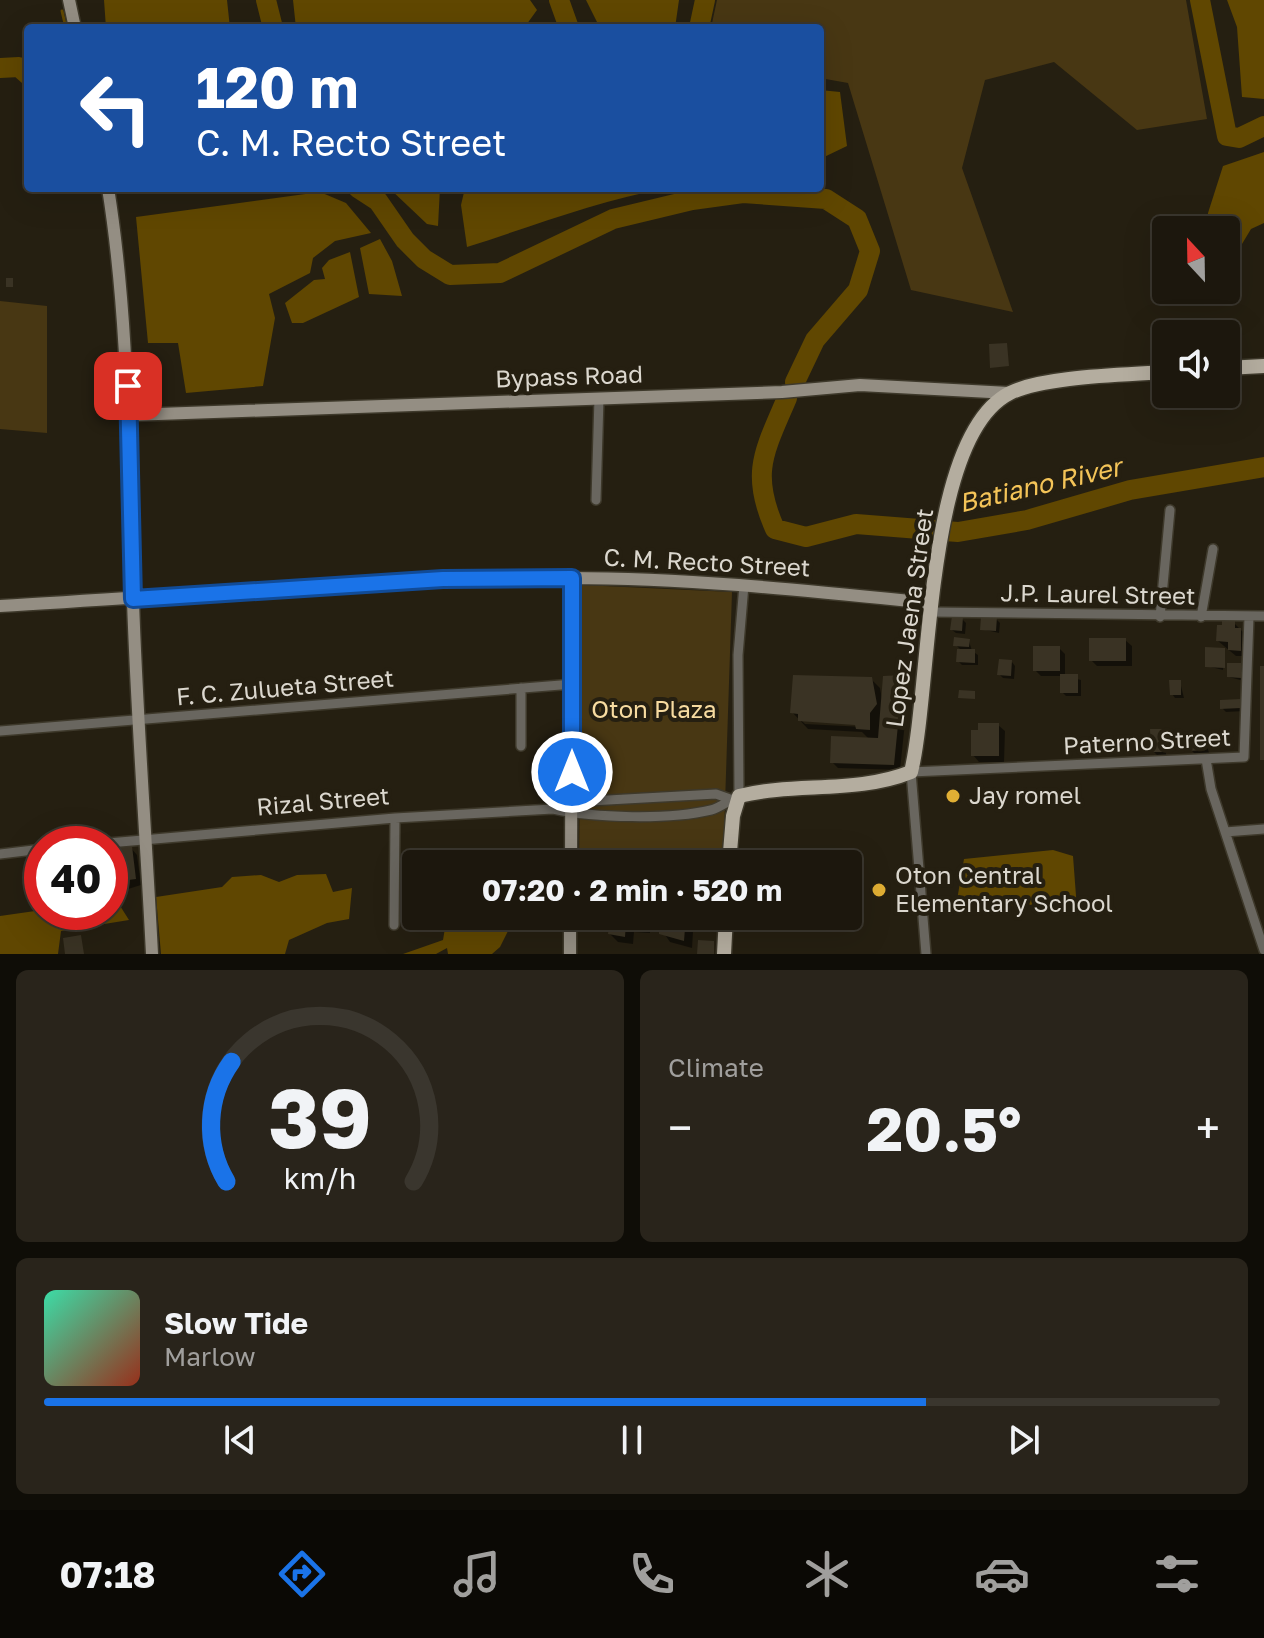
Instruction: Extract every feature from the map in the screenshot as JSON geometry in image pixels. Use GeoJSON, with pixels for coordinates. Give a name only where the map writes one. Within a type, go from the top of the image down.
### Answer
{"type":"FeatureCollection","features":[{"type":"Feature","properties":{"kind":"main road"},"geometry":{"type":"LineString","coordinates":[[69,0],[74,24]]}},
{"type":"Feature","properties":{"kind":"main road"},"geometry":{"type":"LineString","coordinates":[[109,192],[120,267],[130,415],[133,599],[152,954]]}},
{"type":"Feature","properties":{"kind":"main road"},"geometry":{"type":"LineString","coordinates":[[1240,367],[1264,366]]}},
{"type":"Feature","properties":{"kind":"main road"},"geometry":{"type":"LineString","coordinates":[[1009,393],[1041,384],[1152,373]]}},
{"type":"Feature","properties":{"kind":"main road","name":"Bypass Road"},"geometry":{"type":"LineString","coordinates":[[130,415],[782,392],[860,385],[1009,393]]}},
{"type":"Feature","properties":{"kind":"main road","name":"Lopez Jaena Street"},"geometry":{"type":"LineString","coordinates":[[911,772],[945,517],[960,456],[985,416],[1009,393]]}},
{"type":"Feature","properties":{"kind":"main road"},"geometry":{"type":"LineString","coordinates":[[571,850],[572,578]]}},
{"type":"Feature","properties":{"kind":"main road","name":"C. M. Recto Street"},"geometry":{"type":"LineString","coordinates":[[0,606],[443,579],[572,578],[744,585],[931,608]]}},
{"type":"Feature","properties":{"kind":"main road","name":"Rizal Street"},"geometry":{"type":"LineString","coordinates":[[734,798],[770,790],[888,781],[911,772]]}},
{"type":"Feature","properties":{"kind":"main road"},"geometry":{"type":"LineString","coordinates":[[730,850],[734,798]]}},
{"type":"Feature","properties":{"kind":"main road"},"geometry":{"type":"LineString","coordinates":[[570,930],[570,954]]}},
{"type":"Feature","properties":{"kind":"main road"},"geometry":{"type":"LineString","coordinates":[[724,954],[725,930]]}},
{"type":"Feature","properties":{"kind":"street"},"geometry":{"type":"LineString","coordinates":[[596,500],[599,398]]}},
{"type":"Feature","properties":{"kind":"street"},"geometry":{"type":"LineString","coordinates":[[1160,617],[1170,510]]}},
{"type":"Feature","properties":{"kind":"street"},"geometry":{"type":"LineString","coordinates":[[1201,617],[1213,549]]}},
{"type":"Feature","properties":{"kind":"street"},"geometry":{"type":"LineString","coordinates":[[734,798],[738,655],[744,585]]}},
{"type":"Feature","properties":{"kind":"street","name":"J.P. Laurel Street"},"geometry":{"type":"LineString","coordinates":[[931,608],[1160,617],[1264,616]]}},
{"type":"Feature","properties":{"kind":"street","name":"Paterno Street"},"geometry":{"type":"LineString","coordinates":[[911,772],[1241,758],[1246,754],[1249,617]]}},
{"type":"Feature","properties":{"kind":"street","name":"F. C. Zulueta Street"},"geometry":{"type":"LineString","coordinates":[[0,731],[573,684]]}},
{"type":"Feature","properties":{"kind":"street"},"geometry":{"type":"LineString","coordinates":[[521,688],[521,746]]}},
{"type":"Feature","properties":{"kind":"street"},"geometry":{"type":"LineString","coordinates":[[1206,759],[1211,789],[1258,920],[1264,950]]}},
{"type":"Feature","properties":{"kind":"street"},"geometry":{"type":"LineString","coordinates":[[911,772],[926,954]]}},
{"type":"Feature","properties":{"kind":"street","name":"Rizal Street"},"geometry":{"type":"LineString","coordinates":[[128,841],[716,794],[734,798]]}},
{"type":"Feature","properties":{"kind":"street","name":"Rizal Street"},"geometry":{"type":"LineString","coordinates":[[572,807],[651,815],[713,810],[734,798]]}},
{"type":"Feature","properties":{"kind":"street"},"geometry":{"type":"LineString","coordinates":[[394,925],[395,818]]}},
{"type":"Feature","properties":{"kind":"street"},"geometry":{"type":"LineString","coordinates":[[1225,832],[1264,829]]}},
{"type":"Feature","properties":{"kind":"street"},"geometry":{"type":"LineString","coordinates":[[0,854],[24,851]]}},
{"type":"Feature","properties":{"kind":"green space"},"geometry":{"type":"Polygon","coordinates":[[[717,0],[1186,0],[1207,119],[1137,130],[1054,62],[985,80],[962,168],[1013,312],[911,290],[848,83],[824,79],[824,24],[712,24],[717,0]]]}},
{"type":"Feature","properties":{"kind":"green space"},"geometry":{"type":"Polygon","coordinates":[[[0,301],[47,306],[47,433],[0,429],[0,301]]]}},
{"type":"Feature","properties":{"kind":"green space","name":"Oton Plaza"},"geometry":{"type":"Polygon","coordinates":[[[582,585],[732,592],[723,850],[579,850],[582,585]]]}},
{"type":"Feature","properties":{"kind":"shaded area"},"geometry":{"type":"Polygon","coordinates":[[[104,0],[227,0],[230,24],[106,24],[104,0]]]}},
{"type":"Feature","properties":{"kind":"shaded area"},"geometry":{"type":"Polygon","coordinates":[[[293,0],[530,0],[537,10],[527,24],[296,24],[293,0]]]}},
{"type":"Feature","properties":{"kind":"shaded area"},"geometry":{"type":"Polygon","coordinates":[[[586,0],[679,0],[676,24],[598,24],[586,0]]]}},
{"type":"Feature","properties":{"kind":"shaded area"},"geometry":{"type":"Polygon","coordinates":[[[1227,0],[1264,0],[1264,99],[1242,97],[1237,27],[1227,0]]]}},
{"type":"Feature","properties":{"kind":"shaded area"},"geometry":{"type":"Polygon","coordinates":[[[824,90],[840,92],[847,146],[824,157],[824,90]]]}},
{"type":"Feature","properties":{"kind":"shaded area"},"geometry":{"type":"Polygon","coordinates":[[[1264,152],[1264,223],[1251,229],[1240,247],[1240,216],[1208,216],[1223,166],[1264,152]]]}},
{"type":"Feature","properties":{"kind":"shaded area"},"geometry":{"type":"Polygon","coordinates":[[[320,192],[346,203],[371,233],[335,241],[313,258],[310,273],[269,294],[275,318],[263,386],[186,393],[178,343],[148,343],[136,217],[320,192]]]}},
{"type":"Feature","properties":{"kind":"shaded area"},"geometry":{"type":"Polygon","coordinates":[[[393,192],[440,192],[438,226],[427,224],[393,192]]]}},
{"type":"Feature","properties":{"kind":"shaded area"},"geometry":{"type":"Polygon","coordinates":[[[464,192],[647,192],[592,206],[467,247],[461,205],[464,192]]]}},
{"type":"Feature","properties":{"kind":"shaded area"},"geometry":{"type":"Polygon","coordinates":[[[380,239],[392,261],[402,296],[369,294],[360,248],[380,239]]]}},
{"type":"Feature","properties":{"kind":"shaded area"},"geometry":{"type":"Polygon","coordinates":[[[350,252],[359,297],[303,323],[292,323],[285,303],[314,280],[325,279],[322,268],[329,260],[350,252]]]}},
{"type":"Feature","properties":{"kind":"shaded area"},"geometry":{"type":"Polygon","coordinates":[[[1053,850],[1073,856],[1077,909],[1053,914],[1026,903],[996,908],[956,906],[964,859],[1053,850]]]}},
{"type":"Feature","properties":{"kind":"shaded area"},"geometry":{"type":"Polygon","coordinates":[[[326,874],[333,892],[352,888],[349,919],[327,923],[289,940],[285,954],[161,954],[156,897],[222,887],[232,877],[261,875],[279,882],[297,875],[326,874]]]}},
{"type":"Feature","properties":{"kind":"shaded area"},"geometry":{"type":"Polygon","coordinates":[[[24,913],[24,930],[67,930],[61,931],[58,954],[0,954],[0,916],[24,913]]]}},
{"type":"Feature","properties":{"kind":"shaded area"},"geometry":{"type":"Polygon","coordinates":[[[445,930],[508,930],[500,947],[492,954],[448,954],[447,948],[436,954],[403,954],[443,940],[445,930]]]}},
{"type":"Feature","properties":{"kind":"building"},"geometry":{"type":"Polygon","coordinates":[[[6,278],[13,278],[13,287],[6,287],[6,278]]]}},
{"type":"Feature","properties":{"kind":"building"},"geometry":{"type":"Polygon","coordinates":[[[1007,343],[1009,366],[990,368],[989,344],[1007,343]]]}},
{"type":"Feature","properties":{"kind":"building"},"geometry":{"type":"Polygon","coordinates":[[[952,616],[963,617],[962,631],[950,630],[952,616]]]}},
{"type":"Feature","properties":{"kind":"building"},"geometry":{"type":"Polygon","coordinates":[[[981,617],[997,617],[996,631],[980,630],[981,617]]]}},
{"type":"Feature","properties":{"kind":"building"},"geometry":{"type":"Polygon","coordinates":[[[1222,621],[1235,621],[1235,628],[1241,628],[1241,651],[1228,650],[1228,642],[1216,641],[1217,625],[1222,625],[1222,621]]]}},
{"type":"Feature","properties":{"kind":"building"},"geometry":{"type":"Polygon","coordinates":[[[954,637],[970,639],[969,647],[953,646],[954,637]]]}},
{"type":"Feature","properties":{"kind":"building"},"geometry":{"type":"Polygon","coordinates":[[[1089,638],[1126,638],[1126,661],[1089,661],[1089,638]]]}},
{"type":"Feature","properties":{"kind":"building"},"geometry":{"type":"Polygon","coordinates":[[[1033,646],[1060,646],[1060,671],[1033,671],[1033,646]]]}},
{"type":"Feature","properties":{"kind":"building"},"geometry":{"type":"Polygon","coordinates":[[[1205,647],[1225,648],[1225,668],[1205,667],[1205,647]]]}},
{"type":"Feature","properties":{"kind":"building"},"geometry":{"type":"Polygon","coordinates":[[[957,649],[975,649],[975,663],[956,662],[957,649]]]}},
{"type":"Feature","properties":{"kind":"building"},"geometry":{"type":"Polygon","coordinates":[[[999,659],[1012,660],[1011,676],[997,675],[999,659]]]}},
{"type":"Feature","properties":{"kind":"building"},"geometry":{"type":"Polygon","coordinates":[[[1227,663],[1241,663],[1241,678],[1227,677],[1227,663]]]}},
{"type":"Feature","properties":{"kind":"building"},"geometry":{"type":"Polygon","coordinates":[[[1260,666],[1264,666],[1264,760],[1260,760],[1260,666]]]}},
{"type":"Feature","properties":{"kind":"building"},"geometry":{"type":"Polygon","coordinates":[[[1060,674],[1078,674],[1078,693],[1060,693],[1060,674]]]}},
{"type":"Feature","properties":{"kind":"building"},"geometry":{"type":"Polygon","coordinates":[[[793,675],[872,677],[877,704],[870,713],[870,730],[856,729],[855,725],[798,721],[798,714],[790,713],[793,675]]]}},
{"type":"Feature","properties":{"kind":"building"},"geometry":{"type":"Polygon","coordinates":[[[903,675],[894,765],[830,763],[831,736],[878,738],[883,676],[903,675]]]}},
{"type":"Feature","properties":{"kind":"building"},"geometry":{"type":"Polygon","coordinates":[[[1169,680],[1181,680],[1181,695],[1170,695],[1169,680]]]}},
{"type":"Feature","properties":{"kind":"building"},"geometry":{"type":"Polygon","coordinates":[[[959,690],[975,691],[975,699],[958,698],[959,690]]]}},
{"type":"Feature","properties":{"kind":"building"},"geometry":{"type":"Polygon","coordinates":[[[1241,699],[1241,708],[1220,709],[1220,700],[1241,699]]]}},
{"type":"Feature","properties":{"kind":"building"},"geometry":{"type":"Polygon","coordinates":[[[978,723],[999,723],[999,756],[971,756],[971,730],[978,730],[978,723]]]}},
{"type":"Feature","properties":{"kind":"building"},"geometry":{"type":"Polygon","coordinates":[[[1150,729],[1163,729],[1163,752],[1151,752],[1150,729]]]}},
{"type":"Feature","properties":{"kind":"building"},"geometry":{"type":"Polygon","coordinates":[[[1189,736],[1205,736],[1206,750],[1189,751],[1189,736]]]}},
{"type":"Feature","properties":{"kind":"building"},"geometry":{"type":"Polygon","coordinates":[[[128,846],[132,846],[136,879],[128,880],[128,846]]]}},
{"type":"Feature","properties":{"kind":"building"},"geometry":{"type":"Polygon","coordinates":[[[608,930],[626,930],[625,937],[608,934],[608,930]]]}},
{"type":"Feature","properties":{"kind":"building"},"geometry":{"type":"Polygon","coordinates":[[[659,930],[685,930],[684,941],[659,934],[659,930]]]}},
{"type":"Feature","properties":{"kind":"building"},"geometry":{"type":"Polygon","coordinates":[[[81,935],[84,954],[65,954],[63,938],[81,935]]]}},
{"type":"Feature","properties":{"kind":"building"},"geometry":{"type":"Polygon","coordinates":[[[698,940],[714,941],[714,954],[697,954],[698,940]]]}},
{"type":"Feature","properties":{"kind":"waterway","name":"Batiano River"},"geometry":{"type":"LineString","coordinates":[[266,0],[272,24]]}},
{"type":"Feature","properties":{"kind":"waterway","name":"Batiano River"},"geometry":{"type":"LineString","coordinates":[[559,0],[568,24]]}},
{"type":"Feature","properties":{"kind":"waterway","name":"Batiano River"},"geometry":{"type":"LineString","coordinates":[[700,24],[705,0]]}},
{"type":"Feature","properties":{"kind":"waterway"},"geometry":{"type":"LineString","coordinates":[[1200,0],[1227,136],[1239,138],[1264,126]]}},
{"type":"Feature","properties":{"kind":"waterway"},"geometry":{"type":"LineString","coordinates":[[62,11],[65,24]]}},
{"type":"Feature","properties":{"kind":"waterway","name":"Batiano River"},"geometry":{"type":"LineString","coordinates":[[0,68],[19,67],[24,71]]}},
{"type":"Feature","properties":{"kind":"waterway","name":"Batiano River"},"geometry":{"type":"LineString","coordinates":[[364,192],[378,201],[405,240],[424,259],[450,275],[500,273],[613,219],[692,200],[743,193],[826,199],[857,219],[870,251],[858,290],[815,340],[795,382]]}},
{"type":"Feature","properties":{"kind":"waterway","name":"Batiano River"},"geometry":{"type":"LineString","coordinates":[[787,398],[763,463],[763,492],[775,529],[806,537],[856,524],[958,532],[1027,520],[1130,490],[1264,467]]}},
{"type":"Feature","properties":{"kind":"place","name":"Jay romel"},"geometry":{"type":"Point","coordinates":[953,796]}},
{"type":"Feature","properties":{"kind":"place","name":"Oton Central Elementary School"},"geometry":{"type":"Point","coordinates":[879,890]}},
{"type":"Feature","properties":{"kind":"route"},"geometry":{"type":"LineString","coordinates":[[128,386],[133,599],[443,579],[572,578],[572,772]]}}]}
